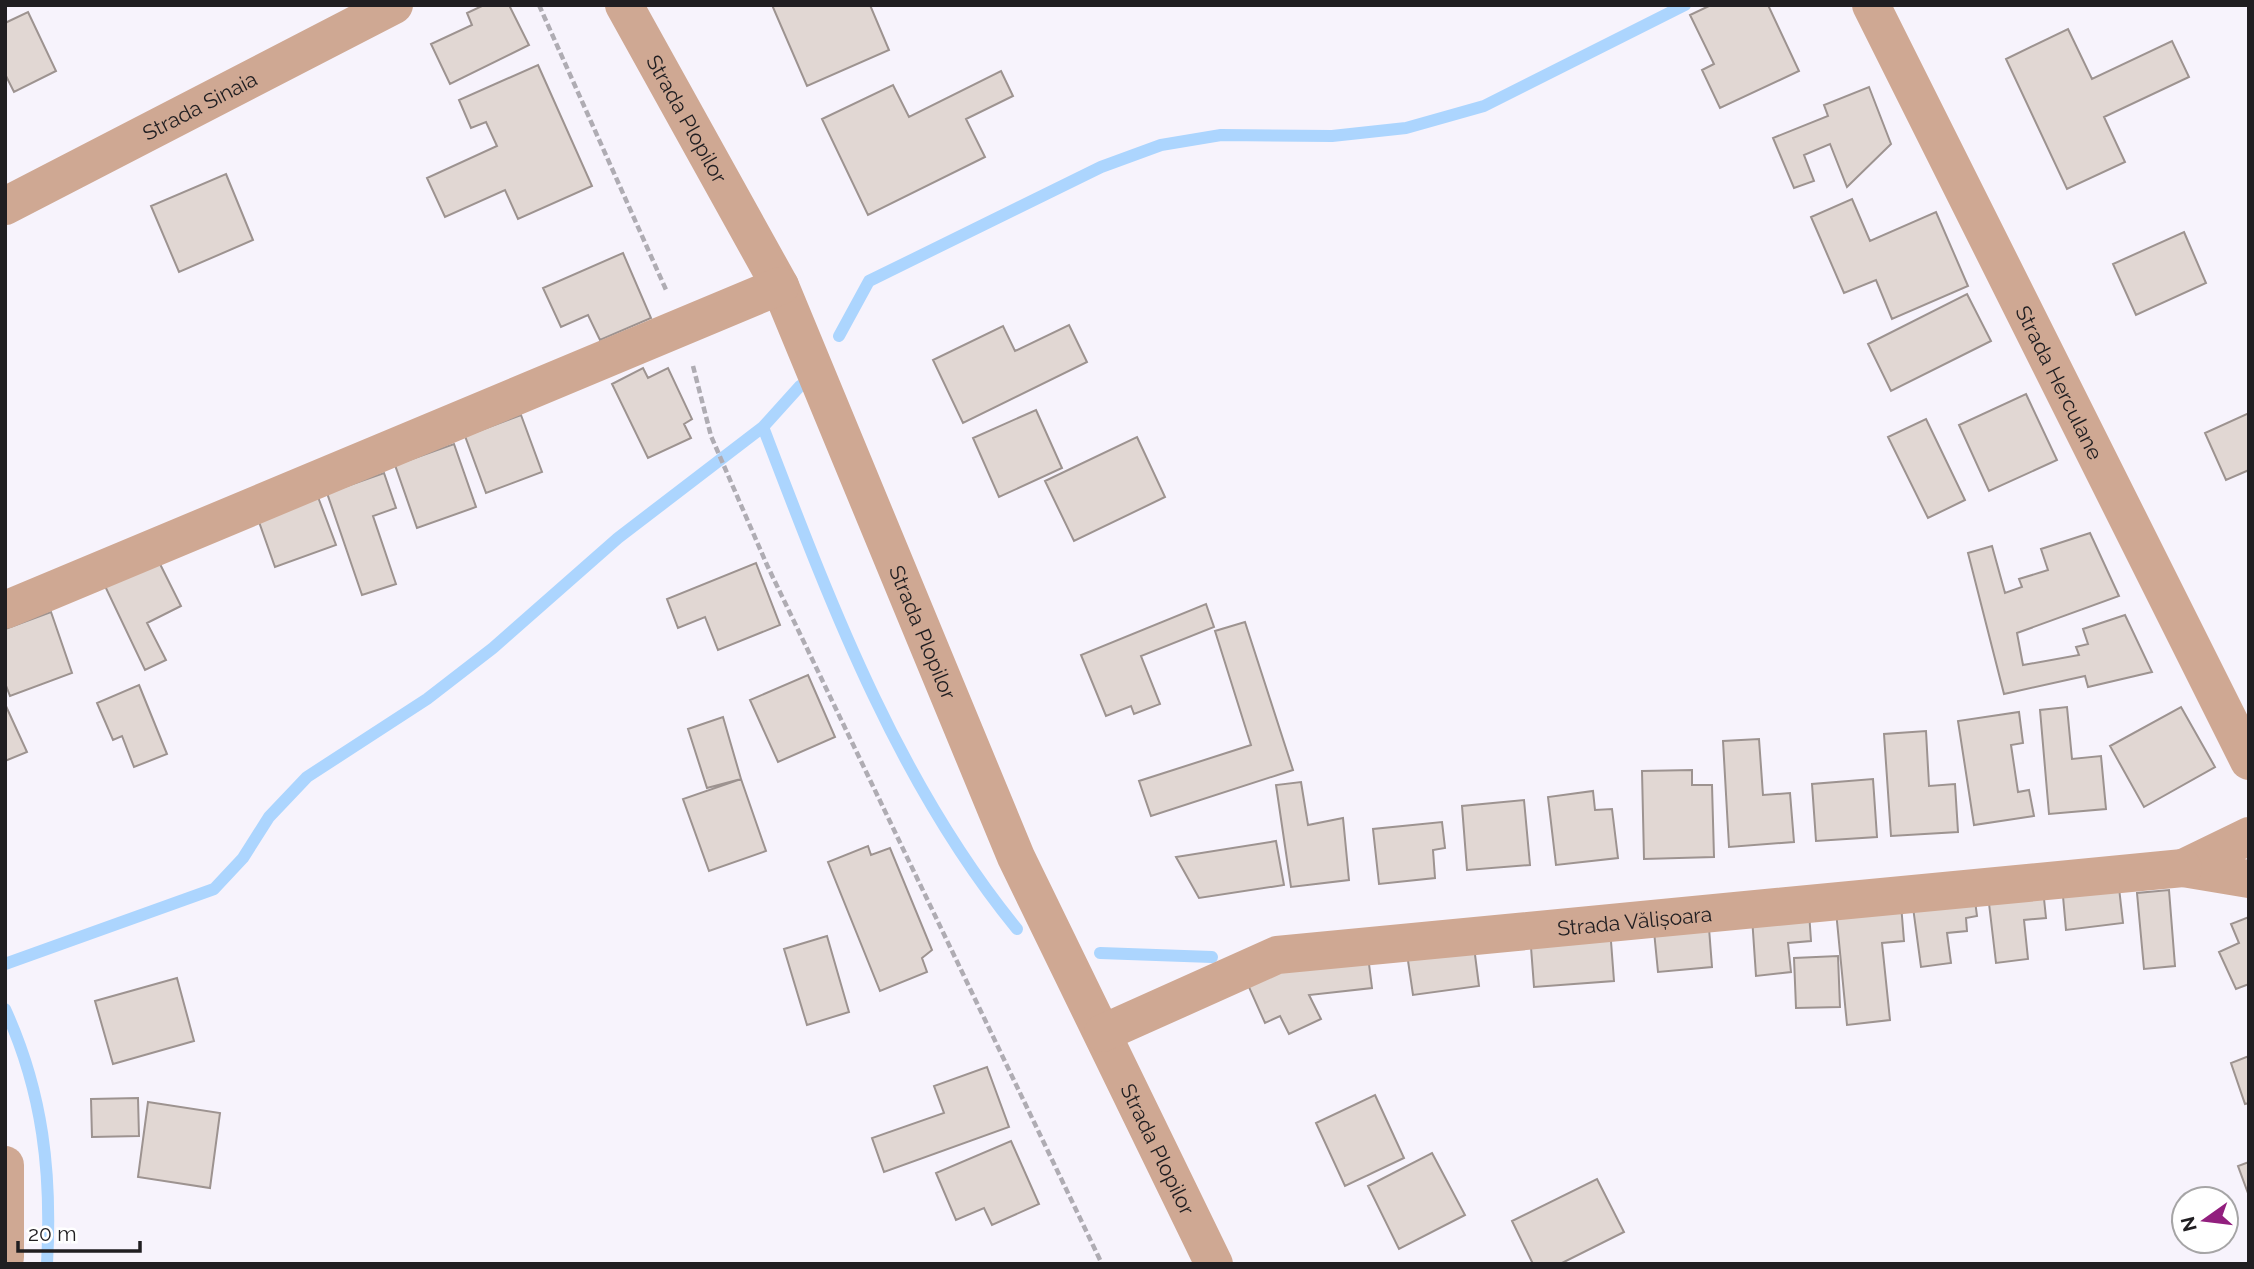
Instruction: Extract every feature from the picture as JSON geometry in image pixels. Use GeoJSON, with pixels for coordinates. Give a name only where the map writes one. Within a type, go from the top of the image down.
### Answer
{"type":"FeatureCollection","features":[{"type":"Feature","properties":{"kind":"street","name":"Strada Sinaia"},"geometry":{"type":"LineString","coordinates":[[5,206],[394,5]]}},
{"type":"Feature","properties":{"kind":"street","name":"Strada Plopilor"},"geometry":{"type":"LineString","coordinates":[[624,5],[780,286],[1016,857],[1214,1264]]}},
{"type":"Feature","properties":{"kind":"street","name":"Strada Herculane"},"geometry":{"type":"LineString","coordinates":[[1871,5],[2249,761]]}},
{"type":"Feature","properties":{"kind":"street"},"geometry":{"type":"LineString","coordinates":[[5,610],[780,286]]}},
{"type":"Feature","properties":{"kind":"street","name":"Strada Vălișoara"},"geometry":{"type":"LineString","coordinates":[[2183,868],[2249,836]]}},
{"type":"Feature","properties":{"kind":"street","name":"Strada Vălișoara"},"geometry":{"type":"LineString","coordinates":[[1103,1033],[1277,955],[2183,868],[2249,879]]}},
{"type":"Feature","properties":{"kind":"street"},"geometry":{"type":"LineString","coordinates":[[5,1165],[5,1257]]}},
{"type":"Feature","properties":{"kind":"path"},"geometry":{"type":"LineString","coordinates":[[539,5],[682,325],[711,436],[772,577],[1102,1264]]}},
{"type":"Feature","properties":{"kind":"building"},"geometry":{"type":"Polygon","coordinates":[[[484,5],[509,5],[529,45],[450,84],[431,44],[472,25],[467,13],[484,5]]]}},
{"type":"Feature","properties":{"kind":"building"},"geometry":{"type":"Polygon","coordinates":[[[772,5],[870,5],[889,50],[807,86],[772,5]]]}},
{"type":"Feature","properties":{"kind":"building"},"geometry":{"type":"Polygon","coordinates":[[[1711,5],[1768,5],[1799,71],[1720,108],[1702,70],[1714,64],[1690,15],[1711,5]]]}},
{"type":"Feature","properties":{"kind":"building"},"geometry":{"type":"Polygon","coordinates":[[[28,12],[56,71],[14,92],[5,74],[5,23],[28,12]]]}},
{"type":"Feature","properties":{"kind":"building"},"geometry":{"type":"Polygon","coordinates":[[[2068,29],[2092,79],[2172,41],[2189,77],[2104,117],[2125,162],[2067,189],[2006,59],[2068,29]]]}},
{"type":"Feature","properties":{"kind":"building"},"geometry":{"type":"Polygon","coordinates":[[[538,65],[592,186],[518,219],[505,190],[445,217],[427,178],[497,146],[486,122],[471,128],[459,100],[538,65]]]}},
{"type":"Feature","properties":{"kind":"building"},"geometry":{"type":"Polygon","coordinates":[[[1001,71],[1013,96],[966,119],[985,157],[868,215],[822,119],[893,85],[909,117],[1001,71]]]}},
{"type":"Feature","properties":{"kind":"building"},"geometry":{"type":"Polygon","coordinates":[[[1869,87],[1891,144],[1847,187],[1830,144],[1804,155],[1814,181],[1794,188],[1773,138],[1828,116],[1824,105],[1869,87]]]}},
{"type":"Feature","properties":{"kind":"building"},"geometry":{"type":"Polygon","coordinates":[[[226,174],[253,240],[179,272],[151,206],[226,174]]]}},
{"type":"Feature","properties":{"kind":"building"},"geometry":{"type":"Polygon","coordinates":[[[1852,199],[1870,241],[1936,212],[1968,286],[1892,319],[1876,280],[1844,293],[1811,217],[1852,199]]]}},
{"type":"Feature","properties":{"kind":"building"},"geometry":{"type":"Polygon","coordinates":[[[2184,232],[2206,283],[2136,315],[2113,264],[2184,232]]]}},
{"type":"Feature","properties":{"kind":"building"},"geometry":{"type":"Polygon","coordinates":[[[623,253],[651,318],[600,340],[588,315],[561,327],[543,288],[623,253]]]}},
{"type":"Feature","properties":{"kind":"building"},"geometry":{"type":"Polygon","coordinates":[[[1967,294],[1991,341],[1891,391],[1868,344],[1967,294]]]}},
{"type":"Feature","properties":{"kind":"building"},"geometry":{"type":"Polygon","coordinates":[[[1069,325],[1087,362],[963,423],[933,360],[1003,326],[1015,351],[1069,325]]]}},
{"type":"Feature","properties":{"kind":"building"},"geometry":{"type":"Polygon","coordinates":[[[643,368],[648,378],[668,368],[692,419],[684,424],[691,438],[648,458],[612,384],[643,368]]]}},
{"type":"Feature","properties":{"kind":"building"},"geometry":{"type":"Polygon","coordinates":[[[2026,394],[2057,460],[1989,491],[1959,425],[2026,394]]]}},
{"type":"Feature","properties":{"kind":"building"},"geometry":{"type":"Polygon","coordinates":[[[1036,410],[1062,468],[999,497],[973,438],[1036,410]]]}},
{"type":"Feature","properties":{"kind":"building"},"geometry":{"type":"Polygon","coordinates":[[[2249,413],[2249,470],[2226,480],[2205,433],[2249,413]]]}},
{"type":"Feature","properties":{"kind":"building"},"geometry":{"type":"Polygon","coordinates":[[[521,415],[542,472],[486,493],[465,436],[521,415]]]}},
{"type":"Feature","properties":{"kind":"building"},"geometry":{"type":"Polygon","coordinates":[[[1926,419],[1965,500],[1928,518],[1888,437],[1926,419]]]}},
{"type":"Feature","properties":{"kind":"building"},"geometry":{"type":"Polygon","coordinates":[[[1137,437],[1165,497],[1074,541],[1045,481],[1137,437]]]}},
{"type":"Feature","properties":{"kind":"building"},"geometry":{"type":"Polygon","coordinates":[[[454,444],[476,507],[417,528],[395,465],[454,444]]]}},
{"type":"Feature","properties":{"kind":"building"},"geometry":{"type":"Polygon","coordinates":[[[384,473],[396,508],[373,516],[396,584],[362,595],[327,493],[384,473]]]}},
{"type":"Feature","properties":{"kind":"building"},"geometry":{"type":"Polygon","coordinates":[[[318,497],[336,545],[275,567],[258,519],[318,497]]]}},
{"type":"Feature","properties":{"kind":"building"},"geometry":{"type":"Polygon","coordinates":[[[2090,533],[2119,596],[2017,633],[2023,665],[2079,655],[2076,647],[2088,644],[2083,629],[2125,615],[2152,672],[2088,687],[2085,676],[2004,694],[1968,553],[1992,546],[2005,593],[2022,587],[2019,579],[2048,570],[2041,549],[2090,533]]]}},
{"type":"Feature","properties":{"kind":"building"},"geometry":{"type":"Polygon","coordinates":[[[157,558],[181,606],[147,623],[166,660],[145,670],[104,584],[157,558]]]}},
{"type":"Feature","properties":{"kind":"building"},"geometry":{"type":"Polygon","coordinates":[[[756,563],[780,625],[718,650],[705,617],[678,628],[667,599],[756,563]]]}},
{"type":"Feature","properties":{"kind":"building"},"geometry":{"type":"Polygon","coordinates":[[[1206,604],[1214,627],[1141,656],[1160,704],[1134,714],[1131,706],[1106,716],[1081,655],[1206,604]]]}},
{"type":"Feature","properties":{"kind":"building"},"geometry":{"type":"Polygon","coordinates":[[[51,612],[72,673],[10,696],[5,683],[5,629],[51,612]]]}},
{"type":"Feature","properties":{"kind":"building"},"geometry":{"type":"Polygon","coordinates":[[[1245,622],[1293,770],[1151,816],[1139,781],[1251,745],[1215,631],[1245,622]]]}},
{"type":"Feature","properties":{"kind":"building"},"geometry":{"type":"Polygon","coordinates":[[[808,675],[835,737],[778,762],[750,700],[808,675]]]}},
{"type":"Feature","properties":{"kind":"building"},"geometry":{"type":"Polygon","coordinates":[[[139,685],[167,754],[134,767],[122,736],[113,740],[97,703],[139,685]]]}},
{"type":"Feature","properties":{"kind":"building"},"geometry":{"type":"Polygon","coordinates":[[[5,704],[27,752],[5,761],[5,704]]]}},
{"type":"Feature","properties":{"kind":"building"},"geometry":{"type":"Polygon","coordinates":[[[2067,707],[2072,759],[2101,756],[2106,809],[2049,814],[2040,710],[2067,707]]]}},
{"type":"Feature","properties":{"kind":"building"},"geometry":{"type":"Polygon","coordinates":[[[2181,707],[2215,767],[2144,807],[2110,746],[2181,707]]]}},
{"type":"Feature","properties":{"kind":"building"},"geometry":{"type":"Polygon","coordinates":[[[2019,712],[2023,743],[2011,745],[2018,792],[2029,790],[2034,816],[1974,825],[1958,721],[2019,712]]]}},
{"type":"Feature","properties":{"kind":"building"},"geometry":{"type":"Polygon","coordinates":[[[723,717],[741,779],[707,788],[688,729],[723,717]]]}},
{"type":"Feature","properties":{"kind":"building"},"geometry":{"type":"Polygon","coordinates":[[[1926,731],[1929,786],[1955,784],[1958,832],[1891,836],[1884,734],[1926,731]]]}},
{"type":"Feature","properties":{"kind":"building"},"geometry":{"type":"Polygon","coordinates":[[[1759,739],[1763,795],[1790,793],[1794,842],[1729,847],[1723,741],[1759,739]]]}},
{"type":"Feature","properties":{"kind":"building"},"geometry":{"type":"Polygon","coordinates":[[[1692,770],[1692,785],[1712,785],[1714,857],[1644,859],[1642,771],[1692,770]]]}},
{"type":"Feature","properties":{"kind":"building"},"geometry":{"type":"Polygon","coordinates":[[[741,779],[766,851],[709,871],[683,799],[741,779]]]}},
{"type":"Feature","properties":{"kind":"building"},"geometry":{"type":"Polygon","coordinates":[[[1873,779],[1877,837],[1816,841],[1812,784],[1873,779]]]}},
{"type":"Feature","properties":{"kind":"building"},"geometry":{"type":"Polygon","coordinates":[[[1301,782],[1308,825],[1343,818],[1349,880],[1291,887],[1276,785],[1301,782]]]}},
{"type":"Feature","properties":{"kind":"building"},"geometry":{"type":"Polygon","coordinates":[[[1593,791],[1595,810],[1612,809],[1618,858],[1556,865],[1548,797],[1593,791]]]}},
{"type":"Feature","properties":{"kind":"building"},"geometry":{"type":"Polygon","coordinates":[[[1524,800],[1530,865],[1467,870],[1462,806],[1524,800]]]}},
{"type":"Feature","properties":{"kind":"building"},"geometry":{"type":"Polygon","coordinates":[[[1442,822],[1445,848],[1433,850],[1435,878],[1379,884],[1373,829],[1442,822]]]}},
{"type":"Feature","properties":{"kind":"building"},"geometry":{"type":"Polygon","coordinates":[[[1276,841],[1284,885],[1199,898],[1176,857],[1276,841]]]}},
{"type":"Feature","properties":{"kind":"building"},"geometry":{"type":"Polygon","coordinates":[[[868,846],[871,855],[890,848],[932,950],[922,958],[927,972],[880,991],[828,862],[868,846]]]}},
{"type":"Feature","properties":{"kind":"building"},"geometry":{"type":"Polygon","coordinates":[[[2118,879],[2123,923],[2066,930],[2062,885],[2118,879]]]}},
{"type":"Feature","properties":{"kind":"building"},"geometry":{"type":"Polygon","coordinates":[[[2043,889],[2046,918],[2024,920],[2028,959],[1996,963],[1988,895],[2043,889]]]}},
{"type":"Feature","properties":{"kind":"building"},"geometry":{"type":"Polygon","coordinates":[[[2169,890],[2175,966],[2144,969],[2137,893],[2169,890]]]}},
{"type":"Feature","properties":{"kind":"building"},"geometry":{"type":"Polygon","coordinates":[[[1974,893],[1977,916],[1966,918],[1967,931],[1947,933],[1951,963],[1921,967],[1912,900],[1974,893]]]}},
{"type":"Feature","properties":{"kind":"building"},"geometry":{"type":"Polygon","coordinates":[[[1901,904],[1904,941],[1882,943],[1890,1020],[1847,1025],[1836,911],[1901,904]]]}},
{"type":"Feature","properties":{"kind":"building"},"geometry":{"type":"Polygon","coordinates":[[[1809,912],[1811,941],[1788,943],[1791,972],[1756,976],[1752,917],[1809,912]]]}},
{"type":"Feature","properties":{"kind":"building"},"geometry":{"type":"Polygon","coordinates":[[[1708,915],[1712,967],[1658,972],[1653,921],[1708,915]]]}},
{"type":"Feature","properties":{"kind":"building"},"geometry":{"type":"Polygon","coordinates":[[[2249,917],[2249,984],[2236,989],[2219,952],[2239,943],[2231,924],[2249,917]]]}},
{"type":"Feature","properties":{"kind":"building"},"geometry":{"type":"Polygon","coordinates":[[[1610,928],[1614,981],[1534,987],[1530,934],[1610,928]]]}},
{"type":"Feature","properties":{"kind":"building"},"geometry":{"type":"Polygon","coordinates":[[[827,936],[849,1012],[807,1025],[784,949],[827,936]]]}},
{"type":"Feature","properties":{"kind":"building"},"geometry":{"type":"Polygon","coordinates":[[[1473,939],[1479,986],[1413,995],[1406,947],[1473,939]]]}},
{"type":"Feature","properties":{"kind":"building"},"geometry":{"type":"Polygon","coordinates":[[[1367,948],[1372,988],[1309,995],[1321,1019],[1289,1034],[1280,1016],[1265,1023],[1244,976],[1367,948]]]}},
{"type":"Feature","properties":{"kind":"building"},"geometry":{"type":"Polygon","coordinates":[[[1838,956],[1840,1007],[1796,1008],[1794,958],[1838,956]]]}},
{"type":"Feature","properties":{"kind":"building"},"geometry":{"type":"Polygon","coordinates":[[[177,978],[194,1041],[113,1064],[95,1001],[177,978]]]}},
{"type":"Feature","properties":{"kind":"building"},"geometry":{"type":"Polygon","coordinates":[[[2249,1056],[2249,1103],[2245,1104],[2231,1063],[2249,1056]]]}},
{"type":"Feature","properties":{"kind":"building"},"geometry":{"type":"Polygon","coordinates":[[[987,1067],[1009,1127],[884,1172],[872,1138],[944,1113],[934,1086],[987,1067]]]}},
{"type":"Feature","properties":{"kind":"building"},"geometry":{"type":"Polygon","coordinates":[[[1375,1095],[1404,1158],[1345,1186],[1316,1123],[1375,1095]]]}},
{"type":"Feature","properties":{"kind":"building"},"geometry":{"type":"Polygon","coordinates":[[[138,1098],[139,1136],[92,1137],[91,1099],[138,1098]]]}},
{"type":"Feature","properties":{"kind":"building"},"geometry":{"type":"Polygon","coordinates":[[[148,1102],[220,1113],[210,1188],[138,1177],[148,1102]]]}},
{"type":"Feature","properties":{"kind":"building"},"geometry":{"type":"Polygon","coordinates":[[[1011,1141],[1039,1204],[992,1225],[984,1208],[956,1220],[936,1173],[1011,1141]]]}},
{"type":"Feature","properties":{"kind":"building"},"geometry":{"type":"Polygon","coordinates":[[[1432,1153],[1465,1215],[1399,1249],[1368,1186],[1432,1153]]]}},
{"type":"Feature","properties":{"kind":"building"},"geometry":{"type":"Polygon","coordinates":[[[2249,1162],[2249,1196],[2238,1166],[2249,1162]]]}},
{"type":"Feature","properties":{"kind":"building"},"geometry":{"type":"Polygon","coordinates":[[[1597,1179],[1624,1232],[1560,1264],[1533,1264],[1512,1221],[1597,1179]]]}},
{"type":"Feature","properties":{"kind":"waterway"},"geometry":{"type":"LineString","coordinates":[[839,336],[869,281],[1101,167],[1161,145],[1221,135],[1332,136],[1406,128],[1484,106],[1685,5]]}},
{"type":"Feature","properties":{"kind":"waterway"},"geometry":{"type":"LineString","coordinates":[[5,964],[214,889],[243,858],[269,817],[307,777],[427,699],[493,648],[618,538],[763,427],[800,386]]}},
{"type":"Feature","properties":{"kind":"waterway"},"geometry":{"type":"LineString","coordinates":[[763,427],[841,624],[902,752],[936,813],[974,872],[1017,929]]}},
{"type":"Feature","properties":{"kind":"waterway"},"geometry":{"type":"LineString","coordinates":[[1100,953],[1212,957]]}},
{"type":"Feature","properties":{"kind":"waterway"},"geometry":{"type":"LineString","coordinates":[[5,1009],[28,1071],[42,1134],[48,1197],[47,1264]]}}]}
